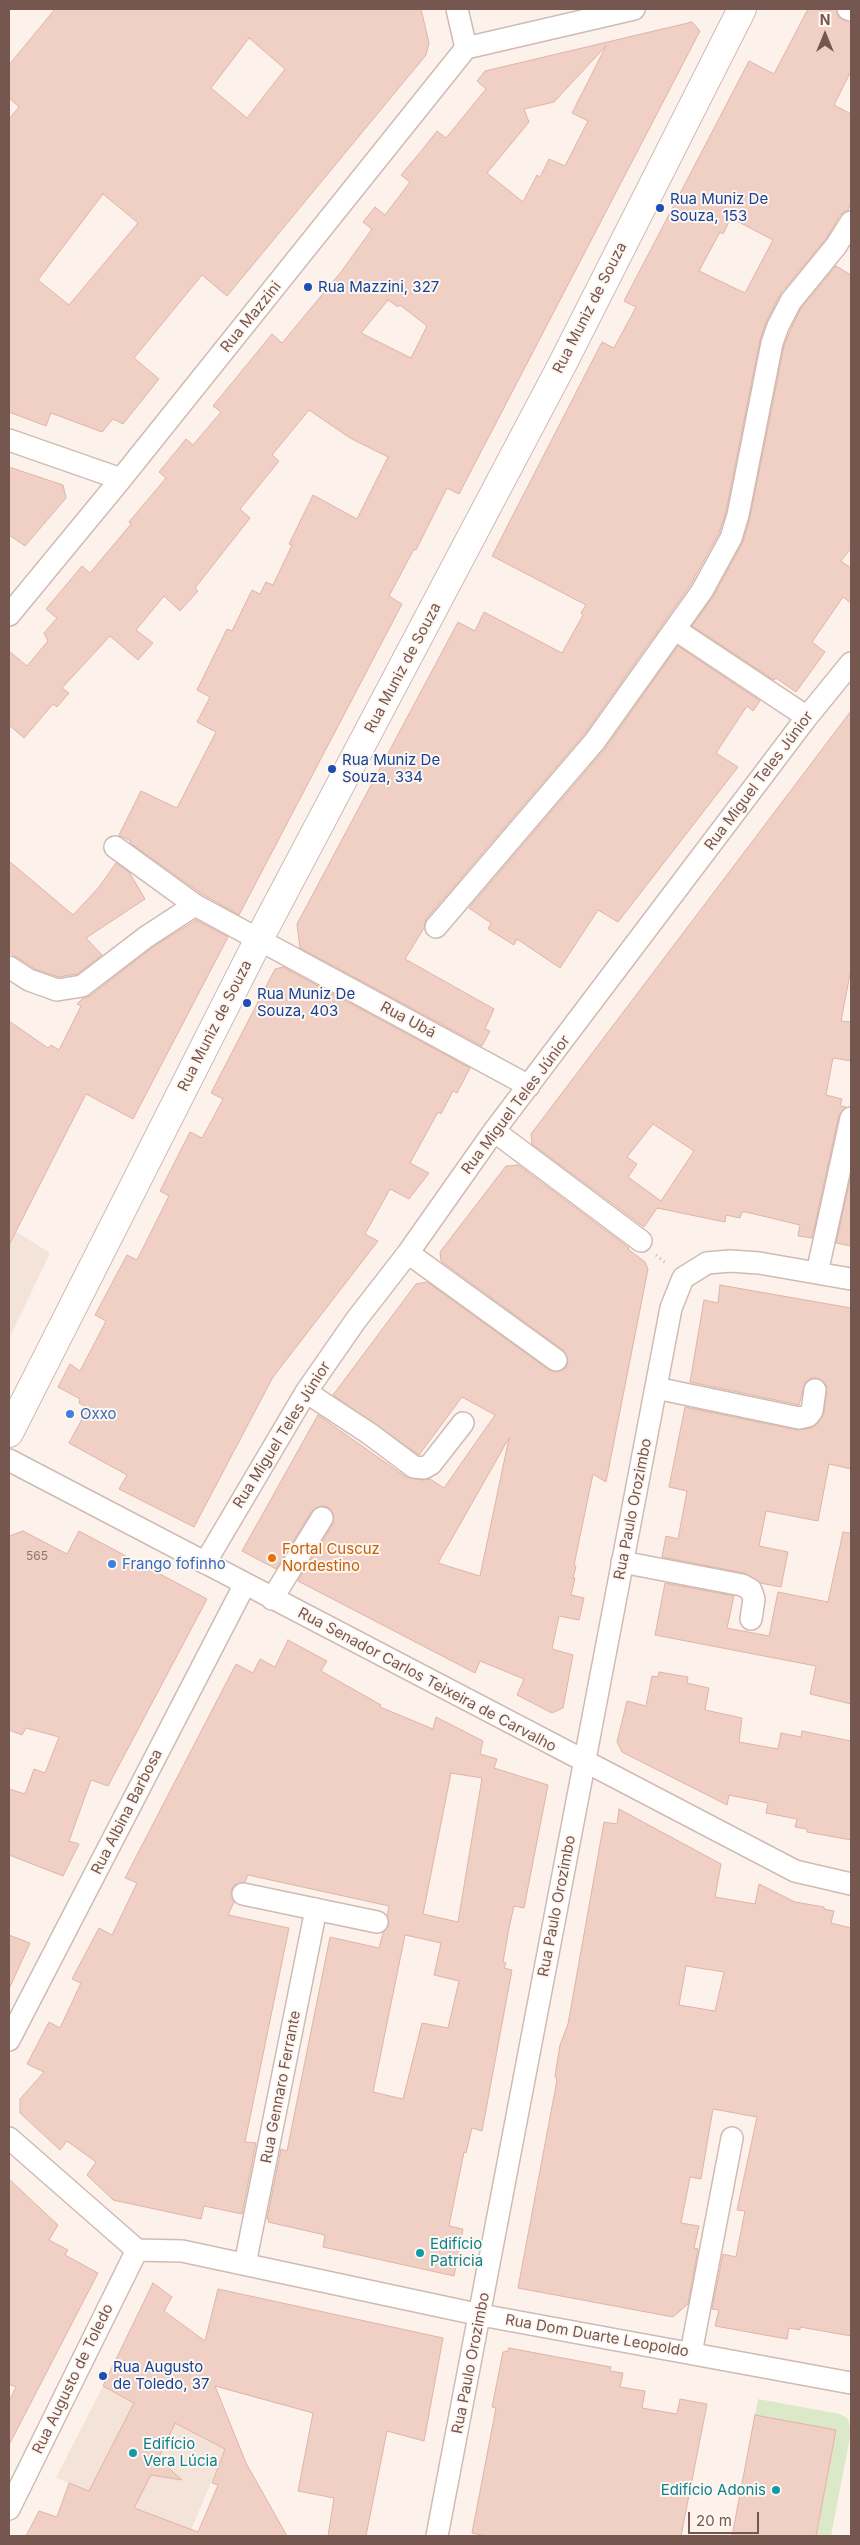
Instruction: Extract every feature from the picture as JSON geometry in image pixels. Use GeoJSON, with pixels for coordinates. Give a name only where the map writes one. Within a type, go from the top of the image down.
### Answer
{"type":"FeatureCollection","features":[{"type":"Feature","properties":{"kind":"street"},"geometry":{"type":"LineString","coordinates":[[457,9],[466,48],[634,9]]}},
{"type":"Feature","properties":{"kind":"street","name":"Rua Muniz de Souza"},"geometry":{"type":"LineString","coordinates":[[9,1433],[259,940],[558,372],[742,9]]}},
{"type":"Feature","properties":{"kind":"street","name":"Rua Mazzini"},"geometry":{"type":"LineString","coordinates":[[9,615],[122,480],[466,48]]}},
{"type":"Feature","properties":{"kind":"street"},"geometry":{"type":"LineString","coordinates":[[436,927],[595,741],[676,630],[702,590],[731,538],[738,515],[772,343],[778,326],[791,302],[836,246],[851,222]]}},
{"type":"Feature","properties":{"kind":"street"},"geometry":{"type":"LineString","coordinates":[[9,440],[122,480]]}},
{"type":"Feature","properties":{"kind":"street"},"geometry":{"type":"LineString","coordinates":[[676,630],[807,717]]}},
{"type":"Feature","properties":{"kind":"street","name":"Rua Miguel Teles Júnior"},"geometry":{"type":"LineString","coordinates":[[205,1563],[306,1392],[356,1320],[408,1253],[494,1131],[807,717],[851,663]]}},
{"type":"Feature","properties":{"kind":"street","name":"Rua Ubá"},"geometry":{"type":"LineString","coordinates":[[115,847],[195,905],[529,1086]]}},
{"type":"Feature","properties":{"kind":"street"},"geometry":{"type":"LineString","coordinates":[[9,967],[29,980],[57,990],[82,986],[146,938],[195,905]]}},
{"type":"Feature","properties":{"kind":"street"},"geometry":{"type":"LineString","coordinates":[[817,1273],[851,1118]]}},
{"type":"Feature","properties":{"kind":"street"},"geometry":{"type":"LineString","coordinates":[[494,1131],[641,1241]]}},
{"type":"Feature","properties":{"kind":"street"},"geometry":{"type":"LineString","coordinates":[[408,1253],[556,1360]]}},
{"type":"Feature","properties":{"kind":"street"},"geometry":{"type":"LineString","coordinates":[[683,1278],[707,1263],[730,1261],[851,1279]]}},
{"type":"Feature","properties":{"kind":"street","name":"Rua Paulo Orozimbo"},"geometry":{"type":"LineString","coordinates":[[437,2536],[671,1308],[683,1278]]}},
{"type":"Feature","properties":{"kind":"street"},"geometry":{"type":"LineString","coordinates":[[656,1388],[799,1418],[808,1416],[812,1411],[815,1390]]}},
{"type":"Feature","properties":{"kind":"street"},"geometry":{"type":"LineString","coordinates":[[306,1392],[370,1434],[414,1467],[424,1468],[432,1464],[464,1424]]}},
{"type":"Feature","properties":{"kind":"street","name":"Rua Senador Carlos Teixeira de Carvalho"},"geometry":{"type":"LineString","coordinates":[[9,1460],[795,1871],[851,1884]]}},
{"type":"Feature","properties":{"kind":"street"},"geometry":{"type":"LineString","coordinates":[[272,1599],[322,1518]]}},
{"type":"Feature","properties":{"kind":"street"},"geometry":{"type":"LineString","coordinates":[[622,1562],[742,1585],[751,1590],[754,1599],[751,1619]]}},
{"type":"Feature","properties":{"kind":"street","name":"Rua Albina Barbosa"},"geometry":{"type":"LineString","coordinates":[[9,2040],[245,1584]]}},
{"type":"Feature","properties":{"kind":"street"},"geometry":{"type":"LineString","coordinates":[[243,1894],[377,1922]]}},
{"type":"Feature","properties":{"kind":"street","name":"Rua Gennaro Ferrante"},"geometry":{"type":"LineString","coordinates":[[245,2264],[316,1909]]}},
{"type":"Feature","properties":{"kind":"street"},"geometry":{"type":"LineString","coordinates":[[9,2138],[137,2250]]}},
{"type":"Feature","properties":{"kind":"street"},"geometry":{"type":"LineString","coordinates":[[691,2353],[732,2138]]}},
{"type":"Feature","properties":{"kind":"street","name":"Rua Dom Duarte Leopoldo"},"geometry":{"type":"LineString","coordinates":[[137,2250],[182,2251],[480,2315],[851,2383]]}},
{"type":"Feature","properties":{"kind":"street","name":"Rua Augusto de Toledo"},"geometry":{"type":"LineString","coordinates":[[9,2509],[137,2250]]}},
{"type":"Feature","properties":{"kind":"path"},"geometry":{"type":"LineString","coordinates":[[641,1241],[683,1278]]}},
{"type":"Feature","properties":{"kind":"shaded area"},"geometry":{"type":"Polygon","coordinates":[[[9,1227],[50,1253],[9,1339],[9,1227]]]}},
{"type":"Feature","properties":{"kind":"shaded area"},"geometry":{"type":"Polygon","coordinates":[[[103,2386],[225,2449],[191,2530],[56,2478],[103,2386]]]}},
{"type":"Feature","properties":{"kind":"green space"},"geometry":{"type":"Polygon","coordinates":[[[758,2399],[840,2414],[848,2419],[851,2432],[831,2536],[816,2536],[836,2431],[755,2415],[758,2399]]]}},
{"type":"Feature","properties":{"kind":"building"},"geometry":{"type":"Polygon","coordinates":[[[55,9],[421,9],[429,43],[426,55],[227,296],[202,275],[134,358],[159,379],[123,424],[113,419],[102,432],[51,413],[46,426],[9,412],[9,119],[19,107],[9,98],[9,65],[55,9]],[[249,38],[211,88],[247,118],[285,69],[249,38]],[[103,194],[38,280],[69,305],[138,223],[103,194]]]}},
{"type":"Feature","properties":{"kind":"building"},"geometry":{"type":"Polygon","coordinates":[[[808,9],[836,9],[839,18],[851,22],[851,71],[834,105],[851,114],[851,202],[848,210],[840,215],[826,239],[781,293],[766,322],[760,340],[726,512],[719,533],[691,584],[585,733],[426,919],[424,928],[405,959],[494,1009],[485,1029],[490,1031],[482,1046],[300,948],[297,924],[458,622],[475,631],[484,612],[562,653],[583,615],[581,613],[586,605],[492,556],[602,342],[614,348],[636,307],[624,301],[749,61],[774,74],[808,9]],[[731,218],[723,234],[720,232],[699,271],[745,293],[773,240],[731,218]]]}},
{"type":"Feature","properties":{"kind":"building"},"geometry":{"type":"Polygon","coordinates":[[[692,22],[700,31],[459,494],[447,488],[416,550],[414,549],[389,596],[402,604],[239,915],[202,894],[130,843],[131,841],[119,835],[141,791],[177,808],[216,732],[197,722],[210,697],[197,690],[227,629],[232,631],[252,590],[260,594],[266,582],[273,585],[292,545],[289,544],[313,495],[357,519],[388,457],[350,438],[309,410],[272,455],[279,461],[240,509],[250,518],[195,588],[198,591],[180,611],[164,596],[136,630],[153,643],[138,660],[110,636],[62,688],[69,693],[57,707],[53,704],[24,738],[9,725],[9,651],[27,666],[48,641],[44,633],[57,618],[46,609],[82,566],[90,573],[131,524],[129,522],[166,478],[159,472],[186,439],[193,445],[221,412],[213,406],[272,334],[282,343],[341,272],[372,229],[363,222],[375,207],[385,215],[410,182],[401,175],[437,131],[446,138],[486,89],[477,81],[485,71],[692,22]],[[606,46],[554,102],[524,109],[529,122],[487,173],[523,202],[537,175],[540,177],[549,159],[565,166],[588,121],[572,113],[606,46]],[[388,300],[361,333],[411,358],[427,326],[400,305],[398,307],[388,300]]]}},
{"type":"Feature","properties":{"kind":"building"},"geometry":{"type":"Polygon","coordinates":[[[836,266],[851,275],[851,548],[841,561],[851,568],[851,603],[843,597],[812,642],[825,652],[796,692],[776,678],[774,680],[692,626],[713,597],[743,542],[750,517],[784,346],[790,331],[801,308],[836,266]]]}},
{"type":"Feature","properties":{"kind":"building"},"geometry":{"type":"Polygon","coordinates":[[[9,467],[63,485],[66,498],[25,546],[9,535],[9,467]]]}},
{"type":"Feature","properties":{"kind":"building"},"geometry":{"type":"Polygon","coordinates":[[[678,646],[760,701],[753,711],[747,706],[716,753],[738,767],[618,922],[598,910],[560,968],[517,939],[514,945],[488,929],[491,923],[469,908],[605,749],[678,646]]]}},
{"type":"Feature","properties":{"kind":"building"},"geometry":{"type":"Polygon","coordinates":[[[851,711],[851,969],[841,1021],[851,1022],[851,1061],[833,1058],[826,1095],[842,1099],[840,1106],[846,1107],[839,1115],[812,1238],[798,1236],[800,1225],[746,1212],[742,1212],[740,1218],[726,1215],[725,1222],[657,1208],[644,1227],[532,1144],[531,1134],[851,711]],[[653,1124],[627,1157],[637,1164],[628,1177],[661,1201],[694,1151],[653,1124]]]}},
{"type":"Feature","properties":{"kind":"building"},"geometry":{"type":"Polygon","coordinates":[[[9,861],[73,915],[99,887],[116,863],[129,872],[145,899],[86,938],[102,955],[77,974],[58,977],[35,969],[9,952],[9,861]]]}},
{"type":"Feature","properties":{"kind":"building"},"geometry":{"type":"Polygon","coordinates":[[[196,920],[228,937],[133,1119],[86,1094],[9,1245],[9,1021],[48,1048],[51,1045],[59,1050],[81,1006],[77,1004],[82,999],[90,996],[153,947],[196,920]]]}},
{"type":"Feature","properties":{"kind":"building"},"geometry":{"type":"Polygon","coordinates":[[[283,967],[470,1068],[457,1093],[453,1091],[441,1114],[438,1112],[410,1163],[429,1173],[409,1199],[390,1189],[365,1234],[378,1241],[273,1377],[194,1527],[119,1489],[127,1475],[69,1443],[88,1408],[79,1403],[80,1399],[58,1387],[70,1364],[80,1371],[106,1321],[95,1315],[127,1255],[137,1260],[169,1196],[160,1191],[190,1132],[202,1138],[213,1118],[223,1099],[211,1093],[275,969],[283,967]]]}},
{"type":"Feature","properties":{"kind":"building"},"geometry":{"type":"Polygon","coordinates":[[[518,1165],[629,1248],[645,1262],[648,1269],[606,1482],[593,1474],[574,1565],[576,1566],[573,1578],[575,1578],[571,1595],[584,1598],[579,1620],[559,1616],[552,1649],[573,1655],[563,1708],[552,1713],[517,1695],[524,1679],[480,1661],[475,1673],[298,1581],[333,1524],[333,1513],[328,1507],[322,1506],[312,1511],[276,1569],[242,1551],[318,1415],[406,1477],[423,1480],[430,1479],[444,1488],[495,1415],[462,1397],[419,1455],[333,1395],[416,1284],[427,1282],[549,1370],[555,1372],[566,1368],[568,1361],[563,1350],[441,1261],[440,1252],[506,1166],[518,1165]],[[509,1438],[438,1563],[480,1576],[509,1438]]]}},
{"type":"Feature","properties":{"kind":"building"},"geometry":{"type":"Polygon","coordinates":[[[851,1175],[851,1246],[836,1243],[851,1175]]]}},
{"type":"Feature","properties":{"kind":"building"},"geometry":{"type":"Polygon","coordinates":[[[720,1285],[851,1308],[851,1469],[829,1464],[818,1521],[766,1511],[759,1546],[788,1552],[781,1587],[760,1583],[744,1573],[662,1557],[666,1536],[678,1539],[687,1491],[669,1487],[685,1407],[797,1430],[811,1428],[817,1424],[824,1413],[827,1386],[817,1378],[811,1378],[805,1383],[799,1405],[690,1382],[704,1300],[718,1303],[720,1285]]]}},
{"type":"Feature","properties":{"kind":"building"},"geometry":{"type":"Polygon","coordinates":[[[23,1531],[67,1554],[79,1531],[207,1599],[108,1786],[91,1780],[69,1841],[79,1844],[63,1876],[9,1855],[9,1789],[25,1794],[34,1769],[45,1773],[59,1737],[26,1728],[22,1735],[9,1730],[9,1536],[23,1531]]]}},
{"type":"Feature","properties":{"kind":"building"},"geometry":{"type":"Polygon","coordinates":[[[843,1532],[851,1533],[851,1704],[810,1694],[816,1666],[655,1635],[665,1583],[734,1596],[727,1628],[769,1636],[778,1592],[828,1602],[843,1532]]]}},
{"type":"Feature","properties":{"kind":"building"},"geometry":{"type":"Polygon","coordinates":[[[288,1640],[327,1661],[321,1671],[381,1705],[380,1707],[433,1729],[436,1717],[483,1741],[480,1754],[497,1759],[494,1768],[548,1785],[524,1908],[514,1906],[509,1928],[503,1962],[506,1963],[504,1968],[512,1970],[482,2131],[472,2128],[466,2153],[464,2152],[449,2226],[463,2229],[454,2276],[323,2247],[325,2235],[268,2222],[269,2219],[267,2219],[281,2149],[287,2151],[330,1937],[379,1948],[383,1933],[389,1925],[387,1915],[389,1906],[248,1875],[245,1882],[234,1885],[231,1891],[234,1902],[228,1915],[289,1928],[245,2142],[256,2143],[242,2214],[204,2206],[201,2219],[113,2200],[87,2175],[96,2162],[67,2141],[60,2150],[20,2113],[20,2099],[44,2072],[27,2064],[49,2022],[60,2028],[81,1983],[72,1979],[99,1928],[112,1935],[137,1883],[125,1878],[236,1664],[253,1673],[260,1659],[275,1667],[288,1640]],[[451,1773],[423,1914],[458,1922],[482,1778],[451,1773]],[[405,1935],[373,2092],[403,2099],[422,2023],[448,2028],[459,1981],[434,1975],[441,1943],[405,1935]]]}},
{"type":"Feature","properties":{"kind":"building"},"geometry":{"type":"Polygon","coordinates":[[[659,1672],[688,1677],[687,1683],[709,1688],[705,1710],[742,1718],[739,1742],[778,1749],[781,1733],[801,1737],[802,1731],[851,1741],[851,1840],[807,1832],[807,1829],[795,1827],[797,1819],[766,1813],[768,1803],[729,1795],[727,1805],[622,1752],[617,1742],[627,1701],[646,1706],[652,1676],[658,1677],[659,1672]]]}},
{"type":"Feature","properties":{"kind":"building"},"geometry":{"type":"Polygon","coordinates":[[[619,1809],[721,1864],[715,1897],[755,1904],[759,1884],[795,1902],[824,1907],[824,1909],[834,1911],[831,1923],[851,1928],[851,2336],[800,2327],[800,2330],[789,2328],[787,2339],[715,2326],[719,2310],[712,2309],[723,2254],[736,2257],[745,2211],[737,2210],[757,2117],[713,2109],[701,2179],[690,2177],[681,2223],[699,2226],[694,2248],[698,2249],[688,2304],[673,2317],[518,2288],[557,2080],[555,2076],[560,2045],[568,2024],[604,1822],[617,1824],[619,1809]],[[686,1966],[679,2005],[715,2011],[724,1972],[686,1966]]]}},
{"type":"Feature","properties":{"kind":"building"},"geometry":{"type":"Polygon","coordinates":[[[9,1935],[30,1943],[9,1989],[9,1935]]]}},
{"type":"Feature","properties":{"kind":"building"},"geometry":{"type":"Polygon","coordinates":[[[9,2179],[58,2225],[49,2240],[68,2250],[65,2255],[98,2273],[9,2445],[9,2401],[16,2387],[9,2384],[9,2179]]]}},
{"type":"Feature","properties":{"kind":"building"},"geometry":{"type":"Polygon","coordinates":[[[153,2283],[172,2297],[164,2311],[205,2341],[218,2289],[443,2338],[424,2441],[387,2431],[366,2536],[328,2536],[334,2498],[298,2491],[313,2413],[215,2386],[246,2463],[287,2536],[26,2536],[39,2511],[57,2517],[69,2483],[89,2491],[134,2403],[103,2386],[153,2283]],[[175,2423],[158,2459],[182,2480],[151,2475],[134,2508],[198,2532],[218,2485],[212,2483],[225,2449],[175,2423]]]}},
{"type":"Feature","properties":{"kind":"building"},"geometry":{"type":"Polygon","coordinates":[[[509,2348],[611,2367],[610,2371],[623,2373],[620,2387],[645,2391],[642,2408],[677,2414],[680,2399],[707,2404],[681,2536],[487,2536],[472,2533],[496,2408],[492,2407],[503,2352],[508,2351],[509,2348]]]}},
{"type":"Feature","properties":{"kind":"building"},"geometry":{"type":"Polygon","coordinates":[[[755,2415],[836,2430],[816,2536],[732,2536],[755,2415]]]}},
{"type":"Feature","properties":{"kind":"place","name":"Rua Muniz De Souza, 153"},"geometry":{"type":"Point","coordinates":[660,208]}},
{"type":"Feature","properties":{"kind":"place","name":"Rua Mazzini, 327"},"geometry":{"type":"Point","coordinates":[308,287]}},
{"type":"Feature","properties":{"kind":"place","name":"Rua Muniz De Souza, 334"},"geometry":{"type":"Point","coordinates":[332,769]}},
{"type":"Feature","properties":{"kind":"place","name":"Rua Muniz De Souza, 403"},"geometry":{"type":"Point","coordinates":[247,1003]}},
{"type":"Feature","properties":{"kind":"place","name":"Oxxo"},"geometry":{"type":"Point","coordinates":[70,1414]}},
{"type":"Feature","properties":{"kind":"place","name":"Fortal Cuscuz Nordestino"},"geometry":{"type":"Point","coordinates":[272,1558]}},
{"type":"Feature","properties":{"kind":"place","name":"Frango fofinho"},"geometry":{"type":"Point","coordinates":[112,1564]}},
{"type":"Feature","properties":{"kind":"place","name":"Edifício Patricia"},"geometry":{"type":"Point","coordinates":[420,2253]}},
{"type":"Feature","properties":{"kind":"place","name":"Rua Augusto de Toledo, 37"},"geometry":{"type":"Point","coordinates":[103,2376]}},
{"type":"Feature","properties":{"kind":"place","name":"Edifício Vera Lúcia"},"geometry":{"type":"Point","coordinates":[133,2453]}},
{"type":"Feature","properties":{"kind":"place","name":"Edifício Adonis"},"geometry":{"type":"Point","coordinates":[776,2490]}}]}
